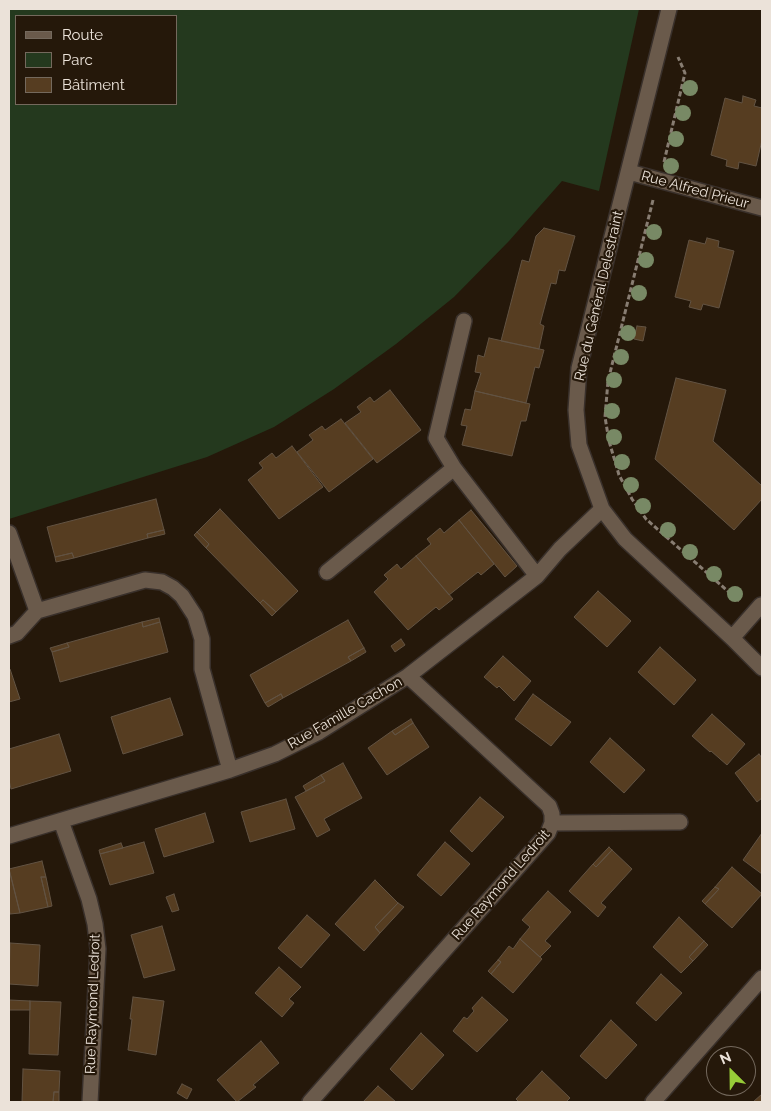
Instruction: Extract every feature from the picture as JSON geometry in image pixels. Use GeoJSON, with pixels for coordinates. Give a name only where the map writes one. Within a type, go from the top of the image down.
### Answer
{"type":"FeatureCollection","features":[{"type":"Feature","properties":{"kind":"street","name":"Rue du Général Delestraint"},"geometry":{"type":"LineString","coordinates":[[669,9],[579,368],[576,410],[580,445],[602,509],[625,539],[762,668]]}},
{"type":"Feature","properties":{"kind":"street","name":"Rue Alfred Prieur"},"geometry":{"type":"LineString","coordinates":[[629,172],[762,208]]}},
{"type":"Feature","properties":{"kind":"street"},"geometry":{"type":"LineString","coordinates":[[464,321],[436,438],[454,468],[537,576]]}},
{"type":"Feature","properties":{"kind":"street"},"geometry":{"type":"LineString","coordinates":[[327,572],[454,468]]}},
{"type":"Feature","properties":{"kind":"street","name":"Rue Famille Cachon"},"geometry":{"type":"LineString","coordinates":[[9,836],[230,770],[275,754],[319,732],[408,676],[537,576],[560,549],[602,509]]}},
{"type":"Feature","properties":{"kind":"street"},"geometry":{"type":"LineString","coordinates":[[9,532],[37,611]]}},
{"type":"Feature","properties":{"kind":"street"},"geometry":{"type":"LineString","coordinates":[[9,636],[17,633],[37,611],[145,580],[162,582],[173,588],[182,596],[195,616],[202,639],[202,669],[230,770]]}},
{"type":"Feature","properties":{"kind":"street"},"geometry":{"type":"LineString","coordinates":[[732,638],[761,605]]}},
{"type":"Feature","properties":{"kind":"street","name":"Rue Raymond Ledroit"},"geometry":{"type":"LineString","coordinates":[[310,1102],[548,833],[552,823],[552,814],[549,806],[408,676]]}},
{"type":"Feature","properties":{"kind":"street","name":"Rue Raymond Ledroit"},"geometry":{"type":"LineString","coordinates":[[61,821],[89,899],[98,949],[90,1102]]}},
{"type":"Feature","properties":{"kind":"street"},"geometry":{"type":"LineString","coordinates":[[552,823],[680,822]]}},
{"type":"Feature","properties":{"kind":"street"},"geometry":{"type":"LineString","coordinates":[[653,1102],[762,978]]}},
{"type":"Feature","properties":{"kind":"path"},"geometry":{"type":"LineString","coordinates":[[661,41],[678,57],[685,74],[662,168]]}},
{"type":"Feature","properties":{"kind":"path"},"geometry":{"type":"LineString","coordinates":[[655,194],[608,381],[605,417],[609,441],[619,475],[646,519],[740,602]]}},
{"type":"Feature","properties":{"kind":"green space"},"geometry":{"type":"Polygon","coordinates":[[[9,9],[639,9],[599,191],[562,181],[509,241],[454,297],[396,344],[334,389],[274,427],[207,457],[9,519],[9,9]]]}},
{"type":"Feature","properties":{"kind":"building"},"geometry":{"type":"Polygon","coordinates":[[[743,96],[756,100],[754,106],[762,108],[762,140],[756,166],[739,162],[738,169],[726,166],[727,160],[711,155],[725,98],[742,103],[743,96]]]}},
{"type":"Feature","properties":{"kind":"building"},"geometry":{"type":"Polygon","coordinates":[[[544,228],[575,236],[565,271],[559,270],[556,284],[551,283],[540,324],[544,326],[539,349],[501,341],[522,260],[529,262],[536,236],[544,228]]]}},
{"type":"Feature","properties":{"kind":"building"},"geometry":{"type":"Polygon","coordinates":[[[707,238],[719,241],[718,247],[734,251],[719,308],[703,304],[701,310],[689,307],[691,301],[675,297],[689,240],[705,244],[707,238]]]}},
{"type":"Feature","properties":{"kind":"building"},"geometry":{"type":"Polygon","coordinates":[[[637,326],[646,327],[643,341],[634,339],[637,326]]]}},
{"type":"Feature","properties":{"kind":"building"},"geometry":{"type":"Polygon","coordinates":[[[489,338],[544,350],[539,368],[535,367],[526,403],[475,391],[481,373],[475,372],[478,355],[484,357],[489,338]]]}},
{"type":"Feature","properties":{"kind":"building"},"geometry":{"type":"Polygon","coordinates":[[[676,378],[726,390],[713,441],[762,486],[762,499],[734,530],[655,459],[676,378]]]}},
{"type":"Feature","properties":{"kind":"building"},"geometry":{"type":"Polygon","coordinates":[[[390,390],[421,430],[377,463],[345,423],[361,412],[357,407],[370,397],[374,402],[390,390]]]}},
{"type":"Feature","properties":{"kind":"building"},"geometry":{"type":"Polygon","coordinates":[[[475,391],[530,404],[526,421],[521,421],[512,456],[462,445],[467,426],[461,425],[465,409],[471,410],[475,391]]]}},
{"type":"Feature","properties":{"kind":"building"},"geometry":{"type":"Polygon","coordinates":[[[341,419],[373,459],[329,492],[297,452],[313,440],[309,435],[322,426],[325,430],[341,419]]]}},
{"type":"Feature","properties":{"kind":"building"},"geometry":{"type":"Polygon","coordinates":[[[292,446],[323,487],[279,519],[248,480],[263,468],[259,463],[272,453],[276,458],[292,446]]]}},
{"type":"Feature","properties":{"kind":"building"},"geometry":{"type":"Polygon","coordinates":[[[156,499],[164,530],[147,534],[148,538],[74,558],[72,553],[55,557],[47,527],[156,499]]]}},
{"type":"Feature","properties":{"kind":"building"},"geometry":{"type":"Polygon","coordinates":[[[220,509],[298,591],[276,612],[263,600],[260,603],[206,548],[209,544],[197,532],[220,509]]]}},
{"type":"Feature","properties":{"kind":"building"},"geometry":{"type":"Polygon","coordinates":[[[471,510],[517,566],[505,577],[459,520],[471,510]]]}},
{"type":"Feature","properties":{"kind":"building"},"geometry":{"type":"Polygon","coordinates":[[[459,520],[494,564],[481,575],[478,572],[449,595],[416,556],[431,544],[427,539],[440,528],[444,533],[459,520]]]}},
{"type":"Feature","properties":{"kind":"building"},"geometry":{"type":"Polygon","coordinates":[[[164,530],[165,534],[148,538],[147,534],[164,530]]]}},
{"type":"Feature","properties":{"kind":"building"},"geometry":{"type":"Polygon","coordinates":[[[197,532],[209,544],[206,548],[194,535],[197,532]]]}},
{"type":"Feature","properties":{"kind":"building"},"geometry":{"type":"Polygon","coordinates":[[[72,553],[74,558],[56,562],[55,557],[72,553]]]}},
{"type":"Feature","properties":{"kind":"building"},"geometry":{"type":"Polygon","coordinates":[[[416,556],[453,599],[439,610],[436,607],[408,630],[374,592],[388,579],[384,575],[397,564],[401,569],[416,556]]]}},
{"type":"Feature","properties":{"kind":"building"},"geometry":{"type":"Polygon","coordinates":[[[598,591],[631,621],[607,647],[574,617],[598,591]]]}},
{"type":"Feature","properties":{"kind":"building"},"geometry":{"type":"Polygon","coordinates":[[[263,600],[276,612],[272,616],[260,603],[263,600]]]}},
{"type":"Feature","properties":{"kind":"building"},"geometry":{"type":"Polygon","coordinates":[[[159,618],[160,622],[143,627],[142,622],[159,618]]]}},
{"type":"Feature","properties":{"kind":"building"},"geometry":{"type":"Polygon","coordinates":[[[348,620],[364,648],[348,657],[351,661],[283,698],[281,694],[265,703],[250,675],[348,620]]]}},
{"type":"Feature","properties":{"kind":"building"},"geometry":{"type":"Polygon","coordinates":[[[142,622],[143,627],[160,622],[168,652],[60,682],[52,652],[69,647],[67,643],[142,622]]]}},
{"type":"Feature","properties":{"kind":"building"},"geometry":{"type":"Polygon","coordinates":[[[401,639],[405,645],[395,652],[391,646],[401,639]]]}},
{"type":"Feature","properties":{"kind":"building"},"geometry":{"type":"Polygon","coordinates":[[[67,643],[69,647],[52,652],[50,648],[67,643]]]}},
{"type":"Feature","properties":{"kind":"building"},"geometry":{"type":"Polygon","coordinates":[[[660,647],[696,680],[674,705],[638,672],[660,647]]]}},
{"type":"Feature","properties":{"kind":"building"},"geometry":{"type":"Polygon","coordinates":[[[364,648],[366,652],[351,661],[348,657],[364,648]]]}},
{"type":"Feature","properties":{"kind":"building"},"geometry":{"type":"Polygon","coordinates":[[[503,656],[531,681],[514,701],[499,686],[497,688],[484,677],[503,656]]]}},
{"type":"Feature","properties":{"kind":"building"},"geometry":{"type":"Polygon","coordinates":[[[9,669],[20,699],[9,702],[9,669]]]}},
{"type":"Feature","properties":{"kind":"building"},"geometry":{"type":"Polygon","coordinates":[[[281,694],[283,698],[268,707],[265,703],[281,694]]]}},
{"type":"Feature","properties":{"kind":"building"},"geometry":{"type":"Polygon","coordinates":[[[533,694],[571,722],[551,746],[515,719],[533,694]]]}},
{"type":"Feature","properties":{"kind":"building"},"geometry":{"type":"Polygon","coordinates":[[[170,698],[183,735],[123,754],[111,717],[170,698]]]}},
{"type":"Feature","properties":{"kind":"building"},"geometry":{"type":"Polygon","coordinates":[[[712,714],[745,744],[727,765],[692,736],[712,714]]]}},
{"type":"Feature","properties":{"kind":"building"},"geometry":{"type":"Polygon","coordinates":[[[411,719],[413,723],[395,735],[392,731],[411,719]]]}},
{"type":"Feature","properties":{"kind":"building"},"geometry":{"type":"Polygon","coordinates":[[[413,723],[429,747],[387,775],[368,748],[392,731],[395,735],[413,723]]]}},
{"type":"Feature","properties":{"kind":"building"},"geometry":{"type":"Polygon","coordinates":[[[59,734],[71,771],[11,789],[9,780],[9,749],[59,734]]]}},
{"type":"Feature","properties":{"kind":"building"},"geometry":{"type":"Polygon","coordinates":[[[610,738],[645,770],[624,793],[590,762],[610,738]]]}},
{"type":"Feature","properties":{"kind":"building"},"geometry":{"type":"Polygon","coordinates":[[[759,754],[762,758],[762,798],[757,802],[735,773],[759,754]]]}},
{"type":"Feature","properties":{"kind":"building"},"geometry":{"type":"Polygon","coordinates":[[[343,763],[362,798],[324,819],[330,830],[317,837],[295,797],[325,781],[321,775],[343,763]]]}},
{"type":"Feature","properties":{"kind":"building"},"geometry":{"type":"Polygon","coordinates":[[[321,775],[325,781],[306,791],[303,786],[321,775]]]}},
{"type":"Feature","properties":{"kind":"building"},"geometry":{"type":"Polygon","coordinates":[[[480,797],[504,817],[472,852],[450,831],[480,797]]]}},
{"type":"Feature","properties":{"kind":"building"},"geometry":{"type":"Polygon","coordinates":[[[286,799],[295,829],[250,842],[241,812],[286,799]]]}},
{"type":"Feature","properties":{"kind":"building"},"geometry":{"type":"Polygon","coordinates":[[[205,813],[214,842],[164,857],[155,829],[205,813]]]}},
{"type":"Feature","properties":{"kind":"building"},"geometry":{"type":"Polygon","coordinates":[[[762,833],[762,874],[743,860],[762,833]]]}},
{"type":"Feature","properties":{"kind":"building"},"geometry":{"type":"Polygon","coordinates":[[[144,842],[154,873],[110,885],[100,854],[144,842]]]}},
{"type":"Feature","properties":{"kind":"building"},"geometry":{"type":"Polygon","coordinates":[[[445,842],[470,864],[441,896],[417,875],[445,842]]]}},
{"type":"Feature","properties":{"kind":"building"},"geometry":{"type":"Polygon","coordinates":[[[121,843],[123,848],[100,854],[99,850],[121,843]]]}},
{"type":"Feature","properties":{"kind":"building"},"geometry":{"type":"Polygon","coordinates":[[[609,847],[612,850],[596,867],[593,864],[609,847]]]}},
{"type":"Feature","properties":{"kind":"building"},"geometry":{"type":"Polygon","coordinates":[[[612,850],[632,869],[601,903],[606,907],[598,917],[569,891],[593,864],[596,867],[612,850]]]}},
{"type":"Feature","properties":{"kind":"building"},"geometry":{"type":"Polygon","coordinates":[[[42,861],[46,877],[41,877],[48,907],[20,913],[9,869],[42,861]]]}},
{"type":"Feature","properties":{"kind":"building"},"geometry":{"type":"Polygon","coordinates":[[[732,867],[762,894],[732,928],[705,904],[719,889],[715,887],[732,867]]]}},
{"type":"Feature","properties":{"kind":"building"},"geometry":{"type":"Polygon","coordinates":[[[9,869],[20,913],[10,914],[9,869]]]}},
{"type":"Feature","properties":{"kind":"building"},"geometry":{"type":"Polygon","coordinates":[[[41,877],[46,877],[52,906],[48,907],[41,877]]]}},
{"type":"Feature","properties":{"kind":"building"},"geometry":{"type":"Polygon","coordinates":[[[375,880],[398,903],[375,927],[380,933],[364,951],[335,924],[375,880]]]}},
{"type":"Feature","properties":{"kind":"building"},"geometry":{"type":"Polygon","coordinates":[[[715,887],[719,889],[705,904],[702,901],[715,887]]]}},
{"type":"Feature","properties":{"kind":"building"},"geometry":{"type":"Polygon","coordinates":[[[548,891],[571,912],[545,941],[551,946],[540,957],[520,939],[530,927],[522,920],[548,891]]]}},
{"type":"Feature","properties":{"kind":"building"},"geometry":{"type":"Polygon","coordinates":[[[174,894],[179,910],[172,912],[166,897],[174,894]]]}},
{"type":"Feature","properties":{"kind":"building"},"geometry":{"type":"Polygon","coordinates":[[[398,903],[404,907],[380,933],[375,927],[398,903]]]}},
{"type":"Feature","properties":{"kind":"building"},"geometry":{"type":"Polygon","coordinates":[[[307,915],[330,935],[301,968],[278,948],[307,915]]]}},
{"type":"Feature","properties":{"kind":"building"},"geometry":{"type":"Polygon","coordinates":[[[679,917],[704,941],[689,957],[693,961],[681,973],[653,947],[679,917]]]}},
{"type":"Feature","properties":{"kind":"building"},"geometry":{"type":"Polygon","coordinates":[[[162,926],[175,970],[144,978],[131,935],[162,926]]]}},
{"type":"Feature","properties":{"kind":"building"},"geometry":{"type":"Polygon","coordinates":[[[520,939],[542,959],[513,993],[491,974],[501,962],[498,960],[509,946],[513,949],[520,939]]]}},
{"type":"Feature","properties":{"kind":"building"},"geometry":{"type":"Polygon","coordinates":[[[704,941],[708,945],[693,961],[689,957],[704,941]]]}},
{"type":"Feature","properties":{"kind":"building"},"geometry":{"type":"Polygon","coordinates":[[[10,943],[40,945],[38,986],[9,984],[10,943]]]}},
{"type":"Feature","properties":{"kind":"building"},"geometry":{"type":"Polygon","coordinates":[[[498,960],[501,962],[491,974],[488,971],[498,960]]]}},
{"type":"Feature","properties":{"kind":"building"},"geometry":{"type":"Polygon","coordinates":[[[279,967],[301,987],[289,999],[294,1003],[282,1017],[255,993],[279,967]]]}},
{"type":"Feature","properties":{"kind":"building"},"geometry":{"type":"Polygon","coordinates":[[[661,974],[682,993],[656,1021],[636,1003],[661,974]]]}},
{"type":"Feature","properties":{"kind":"building"},"geometry":{"type":"Polygon","coordinates":[[[133,997],[164,1001],[156,1055],[128,1050],[133,997]]]}},
{"type":"Feature","properties":{"kind":"building"},"geometry":{"type":"Polygon","coordinates":[[[482,997],[508,1020],[477,1052],[453,1031],[464,1017],[467,1019],[474,1011],[472,1008],[482,997]]]}},
{"type":"Feature","properties":{"kind":"building"},"geometry":{"type":"Polygon","coordinates":[[[9,1000],[30,1001],[30,1010],[9,1010],[9,1000]]]}},
{"type":"Feature","properties":{"kind":"building"},"geometry":{"type":"Polygon","coordinates":[[[30,1001],[61,1002],[58,1055],[29,1054],[30,1001]]]}},
{"type":"Feature","properties":{"kind":"building"},"geometry":{"type":"Polygon","coordinates":[[[611,1020],[637,1045],[606,1079],[580,1056],[611,1020]]]}},
{"type":"Feature","properties":{"kind":"building"},"geometry":{"type":"Polygon","coordinates":[[[421,1033],[444,1055],[412,1090],[390,1069],[421,1033]]]}},
{"type":"Feature","properties":{"kind":"building"},"geometry":{"type":"Polygon","coordinates":[[[261,1041],[279,1063],[253,1085],[256,1087],[237,1102],[217,1080],[261,1041]]]}},
{"type":"Feature","properties":{"kind":"building"},"geometry":{"type":"Polygon","coordinates":[[[23,1069],[60,1071],[59,1092],[54,1092],[53,1102],[22,1102],[23,1069]]]}},
{"type":"Feature","properties":{"kind":"building"},"geometry":{"type":"Polygon","coordinates":[[[542,1071],[570,1098],[566,1102],[519,1102],[516,1099],[542,1071]]]}},
{"type":"Feature","properties":{"kind":"building"},"geometry":{"type":"Polygon","coordinates":[[[182,1084],[192,1089],[187,1099],[177,1093],[182,1084]]]}},
{"type":"Feature","properties":{"kind":"building"},"geometry":{"type":"Polygon","coordinates":[[[378,1086],[396,1102],[363,1102],[378,1086]]]}},
{"type":"Feature","properties":{"kind":"building"},"geometry":{"type":"Polygon","coordinates":[[[54,1092],[59,1092],[59,1102],[53,1102],[54,1092]]]}},
{"type":"Feature","properties":{"kind":"building"},"geometry":{"type":"Polygon","coordinates":[[[762,1094],[762,1102],[753,1102],[762,1094]]]}}]}
